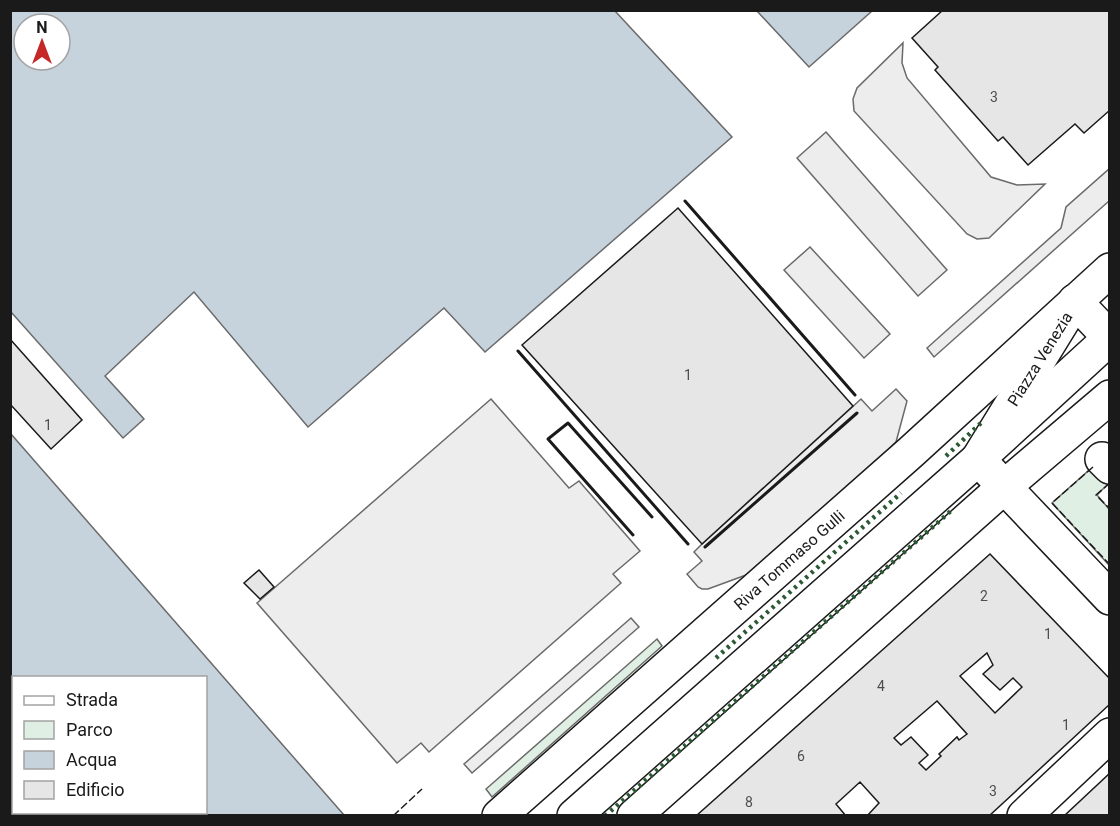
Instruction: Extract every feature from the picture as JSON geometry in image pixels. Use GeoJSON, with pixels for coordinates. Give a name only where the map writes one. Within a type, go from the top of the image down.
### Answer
{"type":"FeatureCollection","features":[{"type":"Feature","properties":{"kind":"main road","name":"Riva Tommaso Gulli"},"geometry":{"type":"LineString","coordinates":[[499,816],[911,452],[1110,270]]}},
{"type":"Feature","properties":{"kind":"main road","name":"Piazza Venezia"},"geometry":{"type":"LineString","coordinates":[[1075,301],[1110,338],[978,459],[1075,301]]}},
{"type":"Feature","properties":{"kind":"main road"},"geometry":{"type":"LineString","coordinates":[[647,812],[1004,487],[1110,397]]}},
{"type":"Feature","properties":{"kind":"main road"},"geometry":{"type":"LineString","coordinates":[[574,816],[978,459],[1110,598]]}},
{"type":"Feature","properties":{"kind":"main road"},"geometry":{"type":"LineString","coordinates":[[1024,816],[1110,735]]}},
{"type":"Feature","properties":{"kind":"green space"},"geometry":{"type":"Polygon","coordinates":[[[1096,464],[1109,483],[1097,495],[1109,509],[1109,565],[1052,503],[1096,464]]]}},
{"type":"Feature","properties":{"kind":"green space"},"geometry":{"type":"Polygon","coordinates":[[[657,639],[662,646],[492,797],[486,789],[657,639]]]}},
{"type":"Feature","properties":{"kind":"shaded area"},"geometry":{"type":"Polygon","coordinates":[[[903,43],[902,63],[907,78],[991,177],[1017,185],[1045,184],[989,238],[977,239],[967,234],[854,111],[853,99],[857,88],[903,43]]]}},
{"type":"Feature","properties":{"kind":"shaded area"},"geometry":{"type":"Polygon","coordinates":[[[826,132],[947,270],[918,296],[797,158],[826,132]]]}},
{"type":"Feature","properties":{"kind":"shaded area"},"geometry":{"type":"Polygon","coordinates":[[[1109,169],[1109,201],[934,357],[927,348],[1061,228],[1066,207],[1109,169]]]}},
{"type":"Feature","properties":{"kind":"shaded area"},"geometry":{"type":"Polygon","coordinates":[[[810,247],[890,334],[864,358],[784,270],[810,247]]]}},
{"type":"Feature","properties":{"kind":"shaded area"},"geometry":{"type":"Polygon","coordinates":[[[896,389],[907,401],[896,442],[886,452],[746,575],[708,589],[698,587],[687,574],[702,561],[694,552],[702,544],[861,399],[872,411],[896,389]]]}},
{"type":"Feature","properties":{"kind":"shaded area"},"geometry":{"type":"Polygon","coordinates":[[[491,399],[569,488],[579,481],[640,551],[613,574],[621,583],[429,752],[421,743],[397,763],[257,603],[491,399]]]}},
{"type":"Feature","properties":{"kind":"shaded area"},"geometry":{"type":"Polygon","coordinates":[[[631,618],[639,627],[472,773],[464,764],[631,618]]]}},
{"type":"Feature","properties":{"kind":"water"},"geometry":{"type":"Polygon","coordinates":[[[11,10],[615,11],[732,137],[485,352],[444,308],[308,427],[194,292],[105,376],[144,419],[123,438],[11,312],[11,10]]]}},
{"type":"Feature","properties":{"kind":"water"},"geometry":{"type":"Polygon","coordinates":[[[757,11],[872,11],[809,67],[757,11]]]}},
{"type":"Feature","properties":{"kind":"water"},"geometry":{"type":"Polygon","coordinates":[[[10,434],[344,815],[70,814],[207,814],[207,676],[12,676],[12,748],[10,434]]]}},
{"type":"Feature","properties":{"kind":"building"},"geometry":{"type":"Polygon","coordinates":[[[943,10],[1110,10],[1110,110],[1084,133],[1075,124],[1028,165],[1003,137],[998,141],[935,70],[938,67],[912,38],[943,10]]]}},
{"type":"Feature","properties":{"kind":"building"},"geometry":{"type":"Polygon","coordinates":[[[678,208],[853,406],[702,544],[522,345],[678,208]]]}},
{"type":"Feature","properties":{"kind":"building"},"geometry":{"type":"Polygon","coordinates":[[[10,339],[82,420],[51,449],[10,404],[10,339]]]}},
{"type":"Feature","properties":{"kind":"building"},"geometry":{"type":"Polygon","coordinates":[[[990,554],[1110,679],[1110,704],[989,816],[867,816],[879,803],[860,782],[836,804],[846,816],[696,816],[990,554]],[[987,653],[960,676],[995,713],[1022,687],[1013,678],[1000,690],[983,674],[993,665],[987,653]],[[937,701],[894,738],[901,745],[911,737],[928,755],[919,763],[926,770],[957,737],[959,740],[967,734],[937,701]]]}},
{"type":"Feature","properties":{"kind":"building"},"geometry":{"type":"Polygon","coordinates":[[[259,570],[274,587],[260,599],[244,583],[259,570]]]}},
{"type":"Feature","properties":{"kind":"building"},"geometry":{"type":"Polygon","coordinates":[[[10,748],[12,750],[12,814],[67,814],[68,816],[10,816],[10,748]]]}},
{"type":"Feature","properties":{"kind":"building"},"geometry":{"type":"Polygon","coordinates":[[[1110,773],[1110,816],[1064,816],[1110,773]]]}},
{"type":"Feature","properties":{"kind":"hedge"},"geometry":{"type":"LineString","coordinates":[[946,456],[983,421]]}},
{"type":"Feature","properties":{"kind":"hedge"},"geometry":{"type":"LineString","coordinates":[[716,658],[901,493]]}},
{"type":"Feature","properties":{"kind":"hedge"},"geometry":{"type":"LineString","coordinates":[[605,816],[952,510]]}},
{"type":"Feature","properties":{"kind":"fence"},"geometry":{"type":"LineString","coordinates":[[1093,467],[1052,503],[1110,565]]}},
{"type":"Feature","properties":{"kind":"fence"},"geometry":{"type":"LineString","coordinates":[[1110,483],[1096,495],[1110,509]]}},
{"type":"Feature","properties":{"kind":"fence"},"geometry":{"type":"LineString","coordinates":[[393,816],[422,789]]}},
{"type":"Feature","properties":{"kind":"wall"},"geometry":{"type":"LineString","coordinates":[[685,201],[855,395]]}},
{"type":"Feature","properties":{"kind":"wall"},"geometry":{"type":"LineString","coordinates":[[518,351],[688,544]]}},
{"type":"Feature","properties":{"kind":"wall"},"geometry":{"type":"LineString","coordinates":[[705,547],[857,413]]}},
{"type":"Feature","properties":{"kind":"wall"},"geometry":{"type":"LineString","coordinates":[[633,535],[548,439],[568,423],[652,517]]}}]}
